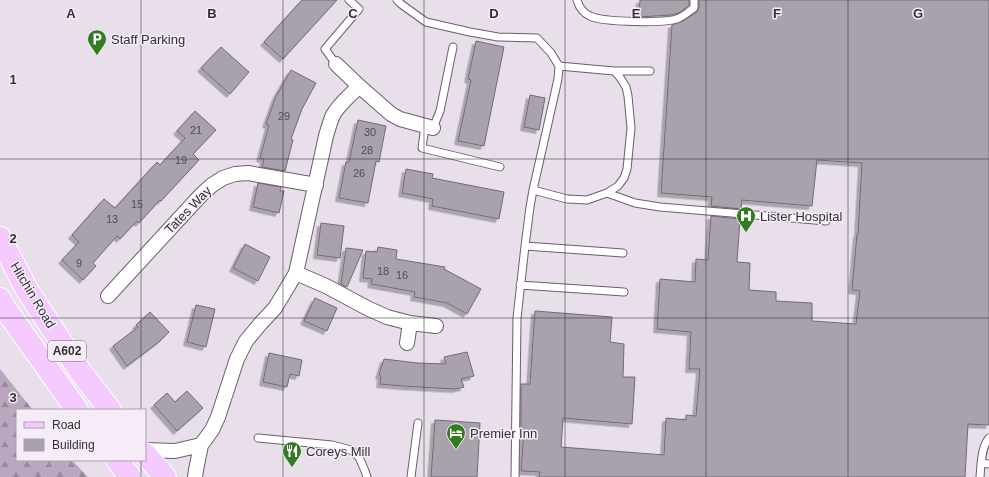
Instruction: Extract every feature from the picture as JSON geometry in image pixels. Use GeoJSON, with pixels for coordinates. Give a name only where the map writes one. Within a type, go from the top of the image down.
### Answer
{"type":"FeatureCollection","features":[{"type":"Feature","properties":{"kind":"main road","name":"Hitchin Road"},"geometry":{"type":"LineString","coordinates":[[0,238],[28,290],[80,371],[109,409]]}},
{"type":"Feature","properties":{"kind":"main road","name":"A602"},"geometry":{"type":"LineString","coordinates":[[0,299],[4,307],[76,409]]}},
{"type":"Feature","properties":{"kind":"main road"},"geometry":{"type":"LineString","coordinates":[[146,455],[165,477]]}},
{"type":"Feature","properties":{"kind":"main road"},"geometry":{"type":"LineString","coordinates":[[117,461],[130,477]]}},
{"type":"Feature","properties":{"kind":"street"},"geometry":{"type":"LineString","coordinates":[[336,64],[390,114],[400,119],[429,127]]}},
{"type":"Feature","properties":{"kind":"street"},"geometry":{"type":"LineString","coordinates":[[195,477],[201,445],[212,430],[218,417],[237,359],[246,341],[275,308],[296,273],[326,136],[334,114],[359,86]]}},
{"type":"Feature","properties":{"kind":"street","name":"Tates Way"},"geometry":{"type":"LineString","coordinates":[[108,296],[201,195],[223,178],[235,174],[248,173],[316,185]]}},
{"type":"Feature","properties":{"kind":"street"},"geometry":{"type":"LineString","coordinates":[[296,273],[326,286],[387,317],[410,323],[436,326]]}},
{"type":"Feature","properties":{"kind":"street"},"geometry":{"type":"LineString","coordinates":[[407,343],[410,323]]}},
{"type":"Feature","properties":{"kind":"street"},"geometry":{"type":"LineString","coordinates":[[146,450],[175,451],[201,445]]}},
{"type":"Feature","properties":{"kind":"lane"},"geometry":{"type":"LineString","coordinates":[[336,64],[325,49],[359,9],[350,0]]}},
{"type":"Feature","properties":{"kind":"lane"},"geometry":{"type":"LineString","coordinates":[[397,0],[426,22],[498,37],[537,38],[551,53],[559,66],[558,79],[533,190],[520,285],[517,318],[515,477]]}},
{"type":"Feature","properties":{"kind":"lane"},"geometry":{"type":"LineString","coordinates":[[577,0],[579,7],[584,13],[600,19],[658,22],[678,19],[694,8],[694,0]]}},
{"type":"Feature","properties":{"kind":"lane"},"geometry":{"type":"LineString","coordinates":[[453,47],[440,111],[429,127],[422,148],[500,167]]}},
{"type":"Feature","properties":{"kind":"lane"},"geometry":{"type":"LineString","coordinates":[[559,66],[614,71],[650,71]]}},
{"type":"Feature","properties":{"kind":"lane"},"geometry":{"type":"LineString","coordinates":[[533,190],[567,199],[587,200],[607,193],[618,186],[624,178],[627,169],[631,128],[626,87],[614,71]]}},
{"type":"Feature","properties":{"kind":"lane"},"geometry":{"type":"LineString","coordinates":[[607,193],[635,203],[660,207],[826,222]]}},
{"type":"Feature","properties":{"kind":"lane"},"geometry":{"type":"LineString","coordinates":[[525,246],[623,253]]}},
{"type":"Feature","properties":{"kind":"lane"},"geometry":{"type":"LineString","coordinates":[[520,285],[624,292]]}},
{"type":"Feature","properties":{"kind":"lane"},"geometry":{"type":"LineString","coordinates":[[411,477],[418,423]]}},
{"type":"Feature","properties":{"kind":"lane"},"geometry":{"type":"LineString","coordinates":[[258,438],[332,445],[351,450],[359,457],[367,477]]}},
{"type":"Feature","properties":{"kind":"lane"},"geometry":{"type":"LineString","coordinates":[[980,477],[981,463],[986,442],[989,438]]}},
{"type":"Feature","properties":{"kind":"lane"},"geometry":{"type":"LineString","coordinates":[[981,463],[989,464]]}},
{"type":"Feature","properties":{"kind":"green space"},"geometry":{"type":"Polygon","coordinates":[[[0,369],[32,409],[16,409],[16,461],[73,461],[88,477],[0,477],[0,369]]]}},
{"type":"Feature","properties":{"kind":"building"},"geometry":{"type":"Polygon","coordinates":[[[302,0],[337,0],[283,59],[264,42],[302,0]]]}},
{"type":"Feature","properties":{"kind":"building"},"geometry":{"type":"Polygon","coordinates":[[[640,0],[689,0],[689,5],[679,13],[671,15],[639,17],[640,0]]]}},
{"type":"Feature","properties":{"kind":"building","name":"Lister Hospital"},"geometry":{"type":"Polygon","coordinates":[[[699,0],[989,0],[989,425],[968,424],[965,477],[539,477],[540,472],[521,471],[524,429],[521,429],[521,384],[530,384],[535,311],[612,317],[610,342],[624,344],[623,377],[635,377],[632,424],[563,418],[561,447],[664,455],[666,418],[686,420],[686,415],[696,416],[700,369],[689,369],[691,332],[657,329],[660,279],[695,282],[696,259],[708,260],[711,216],[740,219],[737,262],[750,263],[749,290],[776,292],[776,301],[812,303],[812,321],[856,324],[860,291],[852,290],[858,234],[862,163],[817,160],[812,206],[742,200],[741,209],[711,206],[712,197],[661,193],[672,25],[683,21],[697,12],[699,8],[699,0]]]}},
{"type":"Feature","properties":{"kind":"building"},"geometry":{"type":"Polygon","coordinates":[[[476,41],[504,47],[484,146],[458,141],[471,80],[468,79],[476,41]]]}},
{"type":"Feature","properties":{"kind":"building"},"geometry":{"type":"Polygon","coordinates":[[[221,47],[249,72],[230,94],[201,68],[221,47]]]}},
{"type":"Feature","properties":{"kind":"building"},"geometry":{"type":"Polygon","coordinates":[[[291,70],[316,83],[302,109],[291,139],[293,140],[285,171],[262,167],[264,159],[260,158],[269,125],[266,124],[276,96],[291,70]]]}},
{"type":"Feature","properties":{"kind":"building"},"geometry":{"type":"Polygon","coordinates":[[[530,95],[545,98],[539,130],[524,127],[530,95]]]}},
{"type":"Feature","properties":{"kind":"building"},"geometry":{"type":"Polygon","coordinates":[[[195,111],[216,130],[193,154],[199,160],[139,223],[137,221],[120,239],[117,236],[93,263],[96,266],[83,280],[62,260],[79,242],[72,235],[104,199],[115,208],[157,162],[160,165],[185,138],[177,131],[195,111]]]}},
{"type":"Feature","properties":{"kind":"building"},"geometry":{"type":"Polygon","coordinates":[[[358,120],[386,126],[379,162],[376,161],[368,203],[339,198],[346,162],[349,162],[358,120]]]}},
{"type":"Feature","properties":{"kind":"building"},"geometry":{"type":"Polygon","coordinates":[[[406,169],[433,174],[432,178],[504,192],[499,219],[432,206],[433,199],[402,193],[406,169]]]}},
{"type":"Feature","properties":{"kind":"building"},"geometry":{"type":"Polygon","coordinates":[[[258,183],[281,187],[280,191],[284,191],[279,213],[253,207],[258,183]]]}},
{"type":"Feature","properties":{"kind":"building"},"geometry":{"type":"Polygon","coordinates":[[[321,223],[344,226],[340,258],[317,255],[321,223]]]}},
{"type":"Feature","properties":{"kind":"building"},"geometry":{"type":"Polygon","coordinates":[[[245,244],[270,257],[258,281],[233,268],[245,244]]]}},
{"type":"Feature","properties":{"kind":"building"},"geometry":{"type":"Polygon","coordinates":[[[378,247],[397,250],[396,259],[445,267],[444,269],[481,289],[467,314],[447,303],[414,297],[415,292],[371,284],[372,279],[363,278],[366,251],[377,252],[378,247]]]}},
{"type":"Feature","properties":{"kind":"building"},"geometry":{"type":"Polygon","coordinates":[[[346,248],[363,250],[347,287],[341,284],[346,248]]]}},
{"type":"Feature","properties":{"kind":"building"},"geometry":{"type":"Polygon","coordinates":[[[315,298],[337,308],[327,331],[304,321],[315,298]]]}},
{"type":"Feature","properties":{"kind":"building"},"geometry":{"type":"Polygon","coordinates":[[[196,305],[215,309],[206,347],[187,342],[196,305]]]}},
{"type":"Feature","properties":{"kind":"building"},"geometry":{"type":"Polygon","coordinates":[[[150,312],[169,332],[160,341],[127,366],[113,346],[138,327],[136,325],[150,312]]]}},
{"type":"Feature","properties":{"kind":"building"},"geometry":{"type":"Polygon","coordinates":[[[467,352],[474,376],[461,379],[464,387],[455,389],[380,384],[381,376],[379,375],[384,359],[417,363],[446,364],[444,357],[467,352]]]}},
{"type":"Feature","properties":{"kind":"building"},"geometry":{"type":"Polygon","coordinates":[[[269,353],[302,360],[299,376],[290,374],[287,387],[263,382],[269,353]]]}},
{"type":"Feature","properties":{"kind":"building"},"geometry":{"type":"Polygon","coordinates":[[[187,391],[203,408],[177,431],[154,405],[167,393],[175,402],[187,391]]]}},
{"type":"Feature","properties":{"kind":"building","name":"Premier Inn"},"geometry":{"type":"Polygon","coordinates":[[[435,420],[480,423],[477,477],[431,477],[435,420]]]}},
{"type":"Feature","properties":{"kind":"place","name":"Staff Parking"},"geometry":{"type":"Point","coordinates":[97,56]}},
{"type":"Feature","properties":{"kind":"place","name":"Lister Hospital"},"geometry":{"type":"Point","coordinates":[746,233]}},
{"type":"Feature","properties":{"kind":"place","name":"Premier Inn"},"geometry":{"type":"Point","coordinates":[456,450]}},
{"type":"Feature","properties":{"kind":"place","name":"Coreys Mill"},"geometry":{"type":"Point","coordinates":[292,468]}}]}
